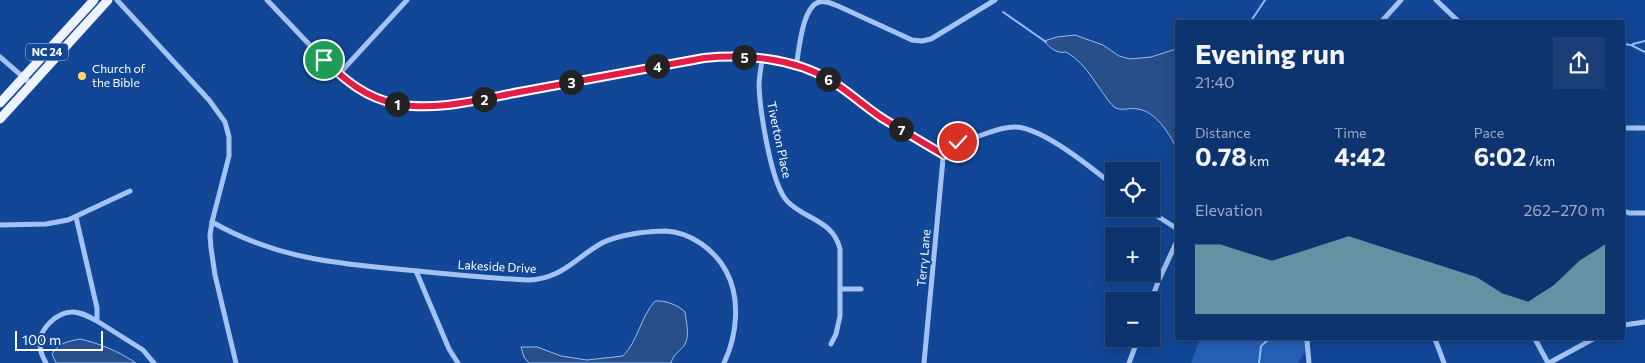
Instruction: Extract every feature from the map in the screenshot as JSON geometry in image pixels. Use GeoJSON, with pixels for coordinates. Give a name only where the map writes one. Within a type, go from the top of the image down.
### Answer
{"type":"FeatureCollection","features":[{"type":"Feature","properties":{"kind":"main road","name":"NC 24"},"geometry":{"type":"LineString","coordinates":[[0,103],[94,0]]}},
{"type":"Feature","properties":{"kind":"main road","name":"NC 24"},"geometry":{"type":"LineString","coordinates":[[0,119],[108,0]]}},
{"type":"Feature","properties":{"kind":"street"},"geometry":{"type":"LineString","coordinates":[[117,0],[209,100],[225,122],[229,156],[210,235],[215,275],[236,363]]}},
{"type":"Feature","properties":{"kind":"street"},"geometry":{"type":"LineString","coordinates":[[267,0],[348,82],[364,93],[383,101],[404,105],[435,107],[704,58],[730,56],[762,60],[819,74],[883,118],[944,155],[948,148],[958,142],[1006,128],[1018,128],[1033,132],[1058,145],[1105,179]]}},
{"type":"Feature","properties":{"kind":"street"},"geometry":{"type":"LineString","coordinates":[[339,74],[407,0]]}},
{"type":"Feature","properties":{"kind":"street"},"geometry":{"type":"LineString","coordinates":[[796,67],[807,14],[811,7],[818,2],[827,2],[838,6],[912,40],[922,41],[931,39],[995,0]]}},
{"type":"Feature","properties":{"kind":"street"},"geometry":{"type":"LineString","coordinates":[[1383,20],[1402,0]]}},
{"type":"Feature","properties":{"kind":"street"},"geometry":{"type":"LineString","coordinates":[[1436,0],[1457,20]]}},
{"type":"Feature","properties":{"kind":"street"},"geometry":{"type":"LineString","coordinates":[[0,57],[31,84]]}},
{"type":"Feature","properties":{"kind":"street","name":"Tiverton Place"},"geometry":{"type":"LineString","coordinates":[[762,60],[759,80],[760,99],[768,146],[779,187],[788,202],[828,228],[837,239],[841,255],[838,326],[831,344]]}},
{"type":"Feature","properties":{"kind":"street"},"geometry":{"type":"LineString","coordinates":[[1625,128],[1645,128]]}},
{"type":"Feature","properties":{"kind":"street","name":"Terry Lane"},"geometry":{"type":"LineString","coordinates":[[924,363],[944,155]]}},
{"type":"Feature","properties":{"kind":"street"},"geometry":{"type":"LineString","coordinates":[[0,224],[46,224],[76,217],[130,191]]}},
{"type":"Feature","properties":{"kind":"street"},"geometry":{"type":"LineString","coordinates":[[1625,211],[1645,213]]}},
{"type":"Feature","properties":{"kind":"street"},"geometry":{"type":"LineString","coordinates":[[76,217],[97,308],[97,320]]}},
{"type":"Feature","properties":{"kind":"street"},"geometry":{"type":"LineString","coordinates":[[1159,217],[1175,227]]}},
{"type":"Feature","properties":{"kind":"street","name":"Lakeside Drive"},"geometry":{"type":"LineString","coordinates":[[212,222],[242,237],[312,259],[348,265],[477,277],[538,280],[552,277],[564,271],[600,245],[615,238],[655,231],[675,232],[695,240],[713,253],[724,266],[730,280],[734,301],[734,329],[724,363]]}},
{"type":"Feature","properties":{"kind":"street"},"geometry":{"type":"LineString","coordinates":[[1154,292],[1175,245]]}},
{"type":"Feature","properties":{"kind":"street"},"geometry":{"type":"LineString","coordinates":[[416,271],[449,349],[458,363]]}},
{"type":"Feature","properties":{"kind":"street"},"geometry":{"type":"LineString","coordinates":[[840,289],[861,289]]}},
{"type":"Feature","properties":{"kind":"street"},"geometry":{"type":"LineString","coordinates":[[46,363],[41,351],[40,340],[44,331],[51,322],[64,313],[71,312],[97,320],[143,350],[154,363]]}},
{"type":"Feature","properties":{"kind":"street"},"geometry":{"type":"LineString","coordinates":[[1625,325],[1645,322]]}},
{"type":"Feature","properties":{"kind":"street"},"geometry":{"type":"LineString","coordinates":[[1435,340],[1444,363]]}},
{"type":"Feature","properties":{"kind":"street"},"geometry":{"type":"LineString","coordinates":[[1535,340],[1549,363],[1591,340]]}},
{"type":"Feature","properties":{"kind":"street"},"geometry":{"type":"LineString","coordinates":[[1307,342],[1309,363]]}},
{"type":"Feature","properties":{"kind":"street"},"geometry":{"type":"LineString","coordinates":[[1129,363],[1135,347]]}},
{"type":"Feature","properties":{"kind":"shaded area"},"geometry":{"type":"Polygon","coordinates":[[[1075,35],[1103,45],[1119,56],[1130,59],[1151,57],[1175,49],[1175,145],[1156,118],[1138,109],[1114,107],[1087,70],[1074,57],[1066,52],[1054,50],[1044,41],[1075,35]]]}},
{"type":"Feature","properties":{"kind":"shaded area"},"geometry":{"type":"Polygon","coordinates":[[[655,301],[663,301],[679,307],[685,312],[687,337],[671,363],[529,363],[524,357],[521,347],[537,347],[561,356],[587,360],[623,356],[655,301]]]}},
{"type":"Feature","properties":{"kind":"shaded area"},"geometry":{"type":"Polygon","coordinates":[[[80,339],[109,348],[136,363],[56,363],[52,354],[57,347],[80,339]]]}},
{"type":"Feature","properties":{"kind":"shaded area"},"geometry":{"type":"Polygon","coordinates":[[[1200,340],[1312,340],[1298,363],[1191,363],[1200,340]]]}},
{"type":"Feature","properties":{"kind":"waterway"},"geometry":{"type":"LineString","coordinates":[[1252,20],[1265,0]]}},
{"type":"Feature","properties":{"kind":"waterway"},"geometry":{"type":"LineString","coordinates":[[1003,12],[1046,42]]}},
{"type":"Feature","properties":{"kind":"waterway"},"geometry":{"type":"LineString","coordinates":[[1633,44],[1645,41]]}},
{"type":"Feature","properties":{"kind":"waterway"},"geometry":{"type":"LineString","coordinates":[[1625,44],[1645,52]]}},
{"type":"Feature","properties":{"kind":"waterway"},"geometry":{"type":"LineString","coordinates":[[1259,363],[1261,346],[1268,340]]}},
{"type":"Feature","properties":{"kind":"place","name":"Church of the Bible"},"geometry":{"type":"Point","coordinates":[82,76]}},
{"type":"Feature","properties":{"kind":"route"},"geometry":{"type":"LineString","coordinates":[[324,60],[348,82],[370,96],[396,104],[435,107],[704,58],[722,56],[746,57],[785,64],[819,74],[866,107],[944,155],[948,148],[958,142]]}}]}
